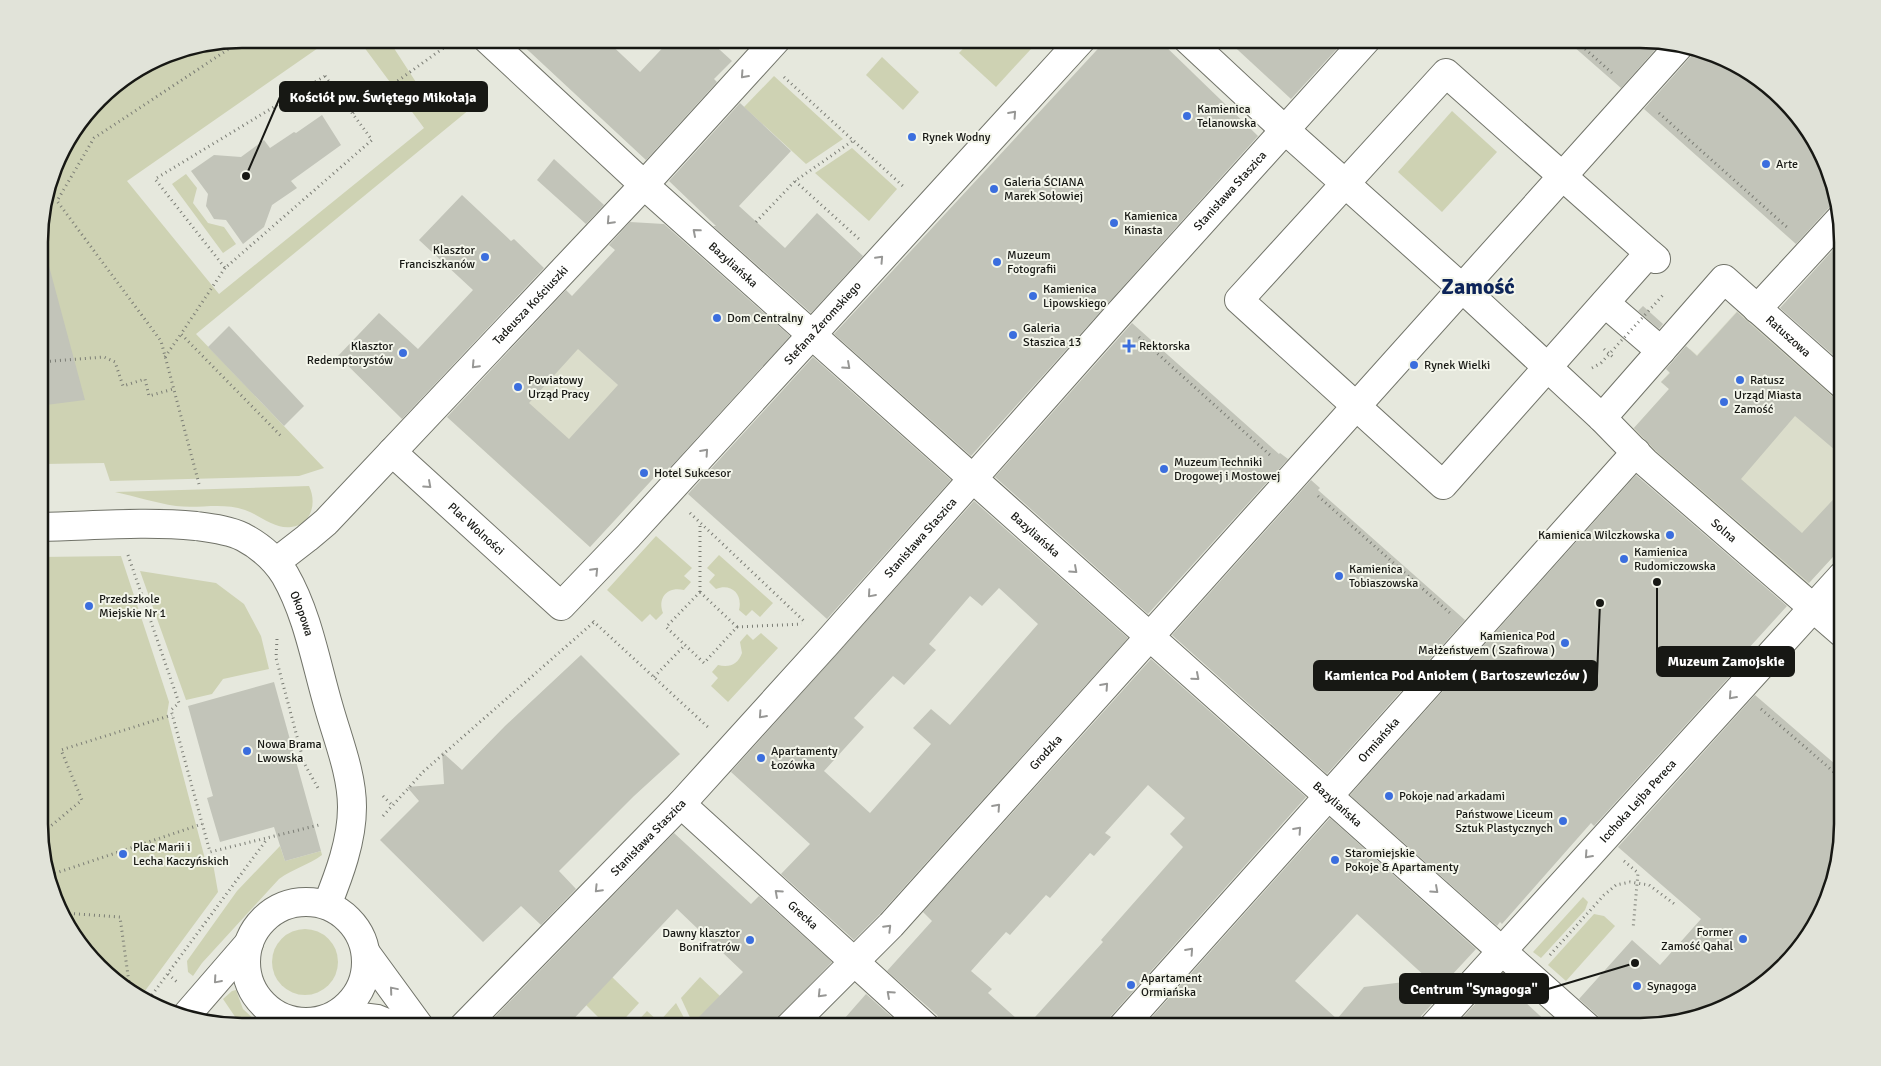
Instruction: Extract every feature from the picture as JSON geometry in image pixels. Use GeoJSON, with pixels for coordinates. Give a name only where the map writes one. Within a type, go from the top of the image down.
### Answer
{"type":"FeatureCollection","features":[{"type":"Feature","properties":{"kind":"street","name":"Bazyliańska"},"geometry":{"type":"LineString","coordinates":[[497,48],[644,185],[1577,1018]]}},
{"type":"Feature","properties":{"kind":"street","name":"Tadeusza Kościuszki"},"geometry":{"type":"LineString","coordinates":[[276,562],[326,522],[644,185],[769,48]]}},
{"type":"Feature","properties":{"kind":"street","name":"Stefana Żeromskiego"},"geometry":{"type":"LineString","coordinates":[[561,606],[668,493],[1074,48]]}},
{"type":"Feature","properties":{"kind":"street","name":"Solna"},"geometry":{"type":"LineString","coordinates":[[1197,48],[1462,288],[1636,452],[1834,626]]}},
{"type":"Feature","properties":{"kind":"street","name":"Stanisława Staszica"},"geometry":{"type":"LineString","coordinates":[[473,1018],[681,804],[828,643],[1116,316],[1280,125],[1358,48]]}},
{"type":"Feature","properties":{"kind":"street"},"geometry":{"type":"LineString","coordinates":[[1626,89],[1672,50]]}},
{"type":"Feature","properties":{"kind":"street"},"geometry":{"type":"LineString","coordinates":[[1446,73],[1562,176],[1653,256],[1605,303],[1443,485],[1239,300],[1446,73]]}},
{"type":"Feature","properties":{"kind":"street","name":"Grodzka"},"geometry":{"type":"LineString","coordinates":[[798,1018],[891,925],[1562,176],[1626,89]]}},
{"type":"Feature","properties":{"kind":"street"},"geometry":{"type":"LineString","coordinates":[[1757,309],[1833,227]]}},
{"type":"Feature","properties":{"kind":"street","name":"Ratuszowa"},"geometry":{"type":"LineString","coordinates":[[1661,351],[1724,279],[1834,377]]}},
{"type":"Feature","properties":{"kind":"street"},"geometry":{"type":"LineString","coordinates":[[1602,418],[1661,351],[1605,303]]}},
{"type":"Feature","properties":{"kind":"street","name":"Plac Wolności"},"geometry":{"type":"LineString","coordinates":[[392,452],[561,606]]}},
{"type":"Feature","properties":{"kind":"street","name":"Ormiańska"},"geometry":{"type":"LineString","coordinates":[[1130,1018],[1636,452]]}},
{"type":"Feature","properties":{"kind":"street","name":"Okopowa"},"geometry":{"type":"LineString","coordinates":[[48,527],[159,524],[210,528],[242,536],[255,544],[276,562],[292,589],[303,616],[344,759],[352,796],[352,824],[348,844],[337,881],[327,905]]}},
{"type":"Feature","properties":{"kind":"street","name":"Icchoka Lejba Pereca"},"geometry":{"type":"LineString","coordinates":[[1441,1018],[1834,585]]}},
{"type":"Feature","properties":{"kind":"street","name":"Grecka"},"geometry":{"type":"LineString","coordinates":[[681,804],[916,1018]]}},
{"type":"Feature","properties":{"kind":"street"},"geometry":{"type":"LineString","coordinates":[[190,1012],[249,943],[256,929],[267,916],[280,908],[295,903],[311,902],[327,905],[341,913],[352,924],[361,938],[366,953],[409,1018]]}},
{"type":"Feature","properties":{"kind":"street"},"geometry":{"type":"LineString","coordinates":[[249,943],[246,959],[247,975],[252,990],[262,1004],[275,1014],[285,1018]]}},
{"type":"Feature","properties":{"kind":"street"},"geometry":{"type":"LineString","coordinates":[[327,1018],[337,1014],[361,988],[366,971],[366,953]]}},
{"type":"Feature","properties":{"kind":"street"},"geometry":{"type":"LineString","coordinates":[[337,1014],[369,1018]]}},
{"type":"Feature","properties":{"kind":"path"},"geometry":{"type":"LineString","coordinates":[[199,484],[160,341],[57,201],[94,138],[230,48]]}},
{"type":"Feature","properties":{"kind":"path"},"geometry":{"type":"LineString","coordinates":[[353,113],[443,48]]}},
{"type":"Feature","properties":{"kind":"path"},"geometry":{"type":"LineString","coordinates":[[1583,48],[1626,89]]}},
{"type":"Feature","properties":{"kind":"path"},"geometry":{"type":"LineString","coordinates":[[778,71],[907,189],[900,196]]}},
{"type":"Feature","properties":{"kind":"path"},"geometry":{"type":"LineString","coordinates":[[165,357],[225,268],[372,140],[325,76],[155,179],[225,268]]}},
{"type":"Feature","properties":{"kind":"path"},"geometry":{"type":"LineString","coordinates":[[1657,112],[1793,233]]}},
{"type":"Feature","properties":{"kind":"path"},"geometry":{"type":"LineString","coordinates":[[756,222],[795,180],[854,140]]}},
{"type":"Feature","properties":{"kind":"path"},"geometry":{"type":"LineString","coordinates":[[795,180],[860,240],[867,233]]}},
{"type":"Feature","properties":{"kind":"path"},"geometry":{"type":"LineString","coordinates":[[1601,363],[1664,294]]}},
{"type":"Feature","properties":{"kind":"path"},"geometry":{"type":"LineString","coordinates":[[1651,298],[1662,307]]}},
{"type":"Feature","properties":{"kind":"path"},"geometry":{"type":"LineString","coordinates":[[1134,333],[1273,458]]}},
{"type":"Feature","properties":{"kind":"path"},"geometry":{"type":"LineString","coordinates":[[181,334],[283,438]]}},
{"type":"Feature","properties":{"kind":"path"},"geometry":{"type":"LineString","coordinates":[[1604,349],[1614,358]]}},
{"type":"Feature","properties":{"kind":"path"},"geometry":{"type":"LineString","coordinates":[[48,361],[104,357],[114,362],[123,386],[145,379],[149,396],[173,389]]}},
{"type":"Feature","properties":{"kind":"path"},"geometry":{"type":"LineString","coordinates":[[668,493],[808,624],[737,627],[704,663],[684,645],[666,627],[700,592],[700,523]]}},
{"type":"Feature","properties":{"kind":"path"},"geometry":{"type":"LineString","coordinates":[[1317,496],[1456,619]]}},
{"type":"Feature","properties":{"kind":"path"},"geometry":{"type":"LineString","coordinates":[[125,548],[179,703],[171,710],[172,715],[210,852],[314,826]]}},
{"type":"Feature","properties":{"kind":"path"},"geometry":{"type":"LineString","coordinates":[[700,592],[737,627]]}},
{"type":"Feature","properties":{"kind":"path"},"geometry":{"type":"LineString","coordinates":[[561,606],[594,622],[710,729],[694,747],[715,766]]}},
{"type":"Feature","properties":{"kind":"path"},"geometry":{"type":"LineString","coordinates":[[381,817],[424,771],[594,622]]}},
{"type":"Feature","properties":{"kind":"path"},"geometry":{"type":"LineString","coordinates":[[277,630],[276,658],[304,763],[318,789]]}},
{"type":"Feature","properties":{"kind":"path"},"geometry":{"type":"LineString","coordinates":[[654,677],[684,645]]}},
{"type":"Feature","properties":{"kind":"path"},"geometry":{"type":"LineString","coordinates":[[1761,708],[1834,772]]}},
{"type":"Feature","properties":{"kind":"path"},"geometry":{"type":"LineString","coordinates":[[48,828],[82,800],[61,750],[172,715]]}},
{"type":"Feature","properties":{"kind":"path"},"geometry":{"type":"LineString","coordinates":[[54,874],[202,824]]}},
{"type":"Feature","properties":{"kind":"path"},"geometry":{"type":"LineString","coordinates":[[151,995],[267,838]]}},
{"type":"Feature","properties":{"kind":"path"},"geometry":{"type":"LineString","coordinates":[[1546,959],[1604,895],[1616,885],[1630,882],[1649,885],[1677,906]]}},
{"type":"Feature","properties":{"kind":"path"},"geometry":{"type":"LineString","coordinates":[[1632,929],[1636,893]]}},
{"type":"Feature","properties":{"kind":"path"},"geometry":{"type":"LineString","coordinates":[[70,913],[120,917],[129,982]]}},
{"type":"Feature","properties":{"kind":"shaded area"},"geometry":{"type":"Polygon","coordinates":[[[1738,310],[1834,396],[1834,556],[1807,585],[1631,431],[1669,389],[1661,382],[1690,349],[1697,355],[1738,310]]]}},
{"type":"Feature","properties":{"kind":"shaded area"},"geometry":{"type":"Polygon","coordinates":[[[550,323],[684,445],[590,547],[457,426],[550,323]]]}},
{"type":"Feature","properties":{"kind":"green space"},"geometry":{"type":"Polygon","coordinates":[[[229,48],[318,48],[127,181],[219,294],[424,128],[365,48],[394,48],[423,93],[445,104],[470,109],[196,334],[324,468],[299,476],[110,481],[104,463],[48,464],[49,216],[54,191],[62,167],[80,134],[104,104],[134,80],[167,62],[191,54],[229,48]]]}},
{"type":"Feature","properties":{"kind":"green space"},"geometry":{"type":"Polygon","coordinates":[[[964,48],[1031,49],[996,87],[959,53],[964,48]]]}},
{"type":"Feature","properties":{"kind":"green space"},"geometry":{"type":"Polygon","coordinates":[[[882,57],[919,92],[903,110],[866,75],[882,57]]]}},
{"type":"Feature","properties":{"kind":"green space"},"geometry":{"type":"Polygon","coordinates":[[[774,76],[843,139],[806,164],[744,107],[774,76]]]}},
{"type":"Feature","properties":{"kind":"green space"},"geometry":{"type":"Polygon","coordinates":[[[1452,111],[1497,152],[1442,212],[1398,172],[1452,111]]]}},
{"type":"Feature","properties":{"kind":"green space"},"geometry":{"type":"Polygon","coordinates":[[[852,148],[897,189],[869,221],[815,173],[852,148]]]}},
{"type":"Feature","properties":{"kind":"green space"},"geometry":{"type":"Polygon","coordinates":[[[186,174],[197,188],[193,203],[208,223],[224,227],[236,244],[223,253],[172,184],[186,174]]]}},
{"type":"Feature","properties":{"kind":"green space"},"geometry":{"type":"Polygon","coordinates":[[[309,486],[313,499],[311,512],[304,522],[291,527],[279,526],[251,512],[228,506],[176,506],[115,492],[309,486]]]}},
{"type":"Feature","properties":{"kind":"green space"},"geometry":{"type":"Polygon","coordinates":[[[656,536],[692,568],[684,576],[691,582],[684,590],[673,590],[665,594],[662,602],[663,613],[656,620],[650,614],[642,622],[607,590],[656,536]]]}},
{"type":"Feature","properties":{"kind":"green space"},"geometry":{"type":"Polygon","coordinates":[[[719,555],[773,603],[760,617],[752,610],[746,616],[739,610],[739,599],[735,591],[726,588],[716,589],[709,582],[715,575],[707,568],[719,555]]]}},
{"type":"Feature","properties":{"kind":"green space","name":"Plac Marii i Lecha Kaczyńskich"},"geometry":{"type":"Polygon","coordinates":[[[121,556],[169,702],[167,714],[205,859],[212,858],[218,892],[144,992],[123,978],[104,962],[80,932],[62,899],[51,862],[48,837],[48,557],[121,556]]]}},
{"type":"Feature","properties":{"kind":"green space"},"geometry":{"type":"Polygon","coordinates":[[[140,571],[216,583],[244,604],[261,636],[269,669],[223,679],[212,694],[186,700],[140,571]]]}},
{"type":"Feature","properties":{"kind":"green space"},"geometry":{"type":"Polygon","coordinates":[[[761,633],[778,648],[728,702],[711,686],[718,678],[712,672],[718,665],[730,665],[738,660],[742,653],[740,642],[747,634],[753,640],[761,633]]]}},
{"type":"Feature","properties":{"kind":"green space"},"geometry":{"type":"Polygon","coordinates":[[[280,846],[285,861],[321,851],[322,855],[279,879],[202,963],[193,976],[188,972],[187,961],[237,891],[280,846]]]}},
{"type":"Feature","properties":{"kind":"green space"},"geometry":{"type":"Polygon","coordinates":[[[1583,897],[1588,902],[1585,910],[1541,958],[1533,952],[1583,897]]]}},
{"type":"Feature","properties":{"kind":"green space"},"geometry":{"type":"Polygon","coordinates":[[[1594,914],[1604,916],[1615,926],[1566,981],[1548,965],[1594,914]]]}},
{"type":"Feature","properties":{"kind":"green space"},"geometry":{"type":"Polygon","coordinates":[[[305,929],[317,932],[328,939],[335,950],[338,962],[335,974],[328,985],[317,992],[305,995],[293,992],[282,985],[275,974],[272,962],[275,950],[282,939],[293,932],[305,929]]]}},
{"type":"Feature","properties":{"kind":"green space"},"geometry":{"type":"Polygon","coordinates":[[[612,977],[639,1003],[625,1018],[599,1018],[586,1005],[612,977]]]}},
{"type":"Feature","properties":{"kind":"green space"},"geometry":{"type":"Polygon","coordinates":[[[700,977],[720,996],[699,1018],[690,1018],[681,998],[700,977]]]}},
{"type":"Feature","properties":{"kind":"green space"},"geometry":{"type":"Polygon","coordinates":[[[236,990],[243,1009],[253,1018],[236,1018],[223,999],[236,990]]]}},
{"type":"Feature","properties":{"kind":"green space"},"geometry":{"type":"Polygon","coordinates":[[[676,1003],[684,1018],[663,1018],[676,1003]]]}},
{"type":"Feature","properties":{"kind":"green space"},"geometry":{"type":"Polygon","coordinates":[[[647,1011],[655,1018],[640,1018],[647,1011]]]}},
{"type":"Feature","properties":{"kind":"building"},"geometry":{"type":"Polygon","coordinates":[[[526,48],[615,48],[640,72],[663,48],[718,48],[732,61],[714,79],[717,82],[646,160],[526,48]]]}},
{"type":"Feature","properties":{"kind":"building"},"geometry":{"type":"Polygon","coordinates":[[[1099,48],[1167,48],[1258,136],[971,456],[834,334],[1099,48]]]}},
{"type":"Feature","properties":{"kind":"building"},"geometry":{"type":"Polygon","coordinates":[[[1236,48],[1338,48],[1291,99],[1236,48]]]}},
{"type":"Feature","properties":{"kind":"building"},"geometry":{"type":"Polygon","coordinates":[[[1575,48],[1656,48],[1621,88],[1575,48]]]}},
{"type":"Feature","properties":{"kind":"building"},"geometry":{"type":"Polygon","coordinates":[[[1692,55],[1714,62],[1758,88],[1777,104],[1793,123],[1819,167],[1830,206],[1796,244],[1644,109],[1692,55]]]}},
{"type":"Feature","properties":{"kind":"building"},"geometry":{"type":"Polygon","coordinates":[[[740,103],[791,151],[739,206],[785,248],[817,213],[863,256],[811,313],[713,226],[716,226],[669,181],[740,103]]]}},
{"type":"Feature","properties":{"kind":"building"},"geometry":{"type":"Polygon","coordinates":[[[322,115],[341,145],[291,181],[297,188],[272,205],[264,227],[243,244],[226,220],[214,219],[206,206],[208,194],[191,171],[214,155],[241,157],[264,140],[270,148],[322,115]]]}},
{"type":"Feature","properties":{"kind":"building"},"geometry":{"type":"Polygon","coordinates":[[[554,159],[604,205],[586,224],[537,180],[554,159]]]}},
{"type":"Feature","properties":{"kind":"building"},"geometry":{"type":"Polygon","coordinates":[[[462,195],[511,241],[514,239],[544,268],[402,419],[338,356],[379,313],[418,349],[473,290],[419,240],[462,195]]]}},
{"type":"Feature","properties":{"kind":"building"},"geometry":{"type":"Polygon","coordinates":[[[630,222],[664,224],[790,336],[665,473],[661,470],[590,547],[447,417],[566,290],[572,296],[615,250],[609,245],[630,222]],[[578,349],[529,403],[569,439],[618,385],[578,349]]]}},
{"type":"Feature","properties":{"kind":"building"},"geometry":{"type":"Polygon","coordinates":[[[1834,249],[1834,356],[1780,308],[1834,249]]]}},
{"type":"Feature","properties":{"kind":"building"},"geometry":{"type":"Polygon","coordinates":[[[49,266],[85,400],[48,405],[49,266]]]}},
{"type":"Feature","properties":{"kind":"building"},"geometry":{"type":"Polygon","coordinates":[[[1643,306],[1663,324],[1659,329],[1638,311],[1643,306]]]}},
{"type":"Feature","properties":{"kind":"building","name":"Ratusz"},"geometry":{"type":"Polygon","coordinates":[[[1737,312],[1834,397],[1834,449],[1795,416],[1741,479],[1802,533],[1834,499],[1834,556],[1809,583],[1656,451],[1634,428],[1669,389],[1661,382],[1670,373],[1666,369],[1686,346],[1697,356],[1737,312]]]}},
{"type":"Feature","properties":{"kind":"building"},"geometry":{"type":"Polygon","coordinates":[[[1132,323],[1279,454],[1288,459],[1148,614],[995,477],[1132,323]]]}},
{"type":"Feature","properties":{"kind":"building"},"geometry":{"type":"Polygon","coordinates":[[[229,326],[304,406],[284,426],[208,347],[229,326]]]}},
{"type":"Feature","properties":{"kind":"building"},"geometry":{"type":"Polygon","coordinates":[[[813,357],[951,480],[827,619],[688,494],[813,357]]]}},
{"type":"Feature","properties":{"kind":"building"},"geometry":{"type":"Polygon","coordinates":[[[1636,475],[1787,606],[1728,671],[1732,674],[1594,826],[1591,823],[1502,924],[1500,922],[1497,926],[1350,795],[1636,475]]]}},
{"type":"Feature","properties":{"kind":"building"},"geometry":{"type":"Polygon","coordinates":[[[1311,480],[1320,488],[1318,490],[1465,620],[1327,774],[1172,635],[1311,480]]]}},
{"type":"Feature","properties":{"kind":"building"},"geometry":{"type":"Polygon","coordinates":[[[974,501],[1128,638],[880,914],[854,940],[781,874],[810,844],[731,772],[974,501]],[[999,588],[982,606],[970,596],[929,644],[936,650],[904,685],[893,676],[854,718],[864,727],[824,771],[870,813],[931,744],[913,728],[931,709],[950,725],[1038,624],[999,588]]]}},
{"type":"Feature","properties":{"kind":"building"},"geometry":{"type":"Polygon","coordinates":[[[581,655],[680,754],[634,796],[559,871],[576,889],[541,925],[521,906],[483,942],[380,840],[419,801],[407,787],[444,784],[442,752],[462,770],[505,726],[581,655]]]}},
{"type":"Feature","properties":{"kind":"building"},"geometry":{"type":"Polygon","coordinates":[[[1151,659],[1306,797],[1110,1018],[1034,1018],[1103,942],[1101,940],[1183,847],[1170,834],[1185,818],[1148,785],[1105,833],[1111,837],[1094,856],[1090,853],[1050,898],[1046,895],[1010,935],[1006,932],[971,971],[992,989],[988,993],[1016,1018],[939,1018],[887,971],[932,921],[923,912],[1151,659]]]}},
{"type":"Feature","properties":{"kind":"building","name":"Nowa Brama Lwowska"},"geometry":{"type":"Polygon","coordinates":[[[274,682],[321,851],[285,861],[274,827],[220,842],[207,798],[213,796],[188,706],[274,682]]]}},
{"type":"Feature","properties":{"kind":"building"},"geometry":{"type":"Polygon","coordinates":[[[1755,695],[1834,763],[1832,850],[1827,875],[1819,899],[1801,932],[1777,962],[1747,986],[1714,1004],[1690,1012],[1665,1017],[1599,1018],[1579,999],[1632,940],[1660,965],[1701,919],[1618,847],[1755,695]]]}},
{"type":"Feature","properties":{"kind":"building"},"geometry":{"type":"Polygon","coordinates":[[[1330,818],[1476,949],[1438,990],[1446,989],[1420,1018],[1338,1018],[1364,987],[1428,979],[1357,914],[1295,981],[1336,1018],[1151,1018],[1330,818]]]}},
{"type":"Feature","properties":{"kind":"building","name":"Dawny klasztor Bonifratrów"},"geometry":{"type":"Polygon","coordinates":[[[674,833],[751,904],[759,896],[832,962],[778,1018],[698,1018],[743,972],[677,909],[574,1018],[494,1018],[674,833]]]}},
{"type":"Feature","properties":{"kind":"building"},"geometry":{"type":"Polygon","coordinates":[[[1509,987],[1542,1018],[1462,1018],[1490,988],[1509,987]]]}},
{"type":"Feature","properties":{"kind":"building"},"geometry":{"type":"Polygon","coordinates":[[[866,994],[893,1018],[845,1018],[866,994]]]}},
{"type":"Feature","properties":{"kind":"place","name":"Kamienica Telanowska"},"geometry":{"type":"Point","coordinates":[1187,116]}},
{"type":"Feature","properties":{"kind":"place","name":"Rynek Wodny"},"geometry":{"type":"Point","coordinates":[912,137]}},
{"type":"Feature","properties":{"kind":"place","name":"Arte"},"geometry":{"type":"Point","coordinates":[1766,164]}},
{"type":"Feature","properties":{"kind":"place","name":"Kościół pw. Świętego Mikołaja"},"geometry":{"type":"Point","coordinates":[246,176]}},
{"type":"Feature","properties":{"kind":"place","name":"Galeria ŚCIANA Marek Sołowiej"},"geometry":{"type":"Point","coordinates":[994,189]}},
{"type":"Feature","properties":{"kind":"place","name":"Kamienica Kinasta"},"geometry":{"type":"Point","coordinates":[1114,223]}},
{"type":"Feature","properties":{"kind":"place","name":"Klasztor Franciszkanów"},"geometry":{"type":"Point","coordinates":[485,257]}},
{"type":"Feature","properties":{"kind":"place","name":"Muzeum Fotografii"},"geometry":{"type":"Point","coordinates":[997,262]}},
{"type":"Feature","properties":{"kind":"place","name":"Kamienica Lipowskiego"},"geometry":{"type":"Point","coordinates":[1033,296]}},
{"type":"Feature","properties":{"kind":"place","name":"Dom Centralny"},"geometry":{"type":"Point","coordinates":[717,318]}},
{"type":"Feature","properties":{"kind":"place","name":"Galeria Staszica 13"},"geometry":{"type":"Point","coordinates":[1013,335]}},
{"type":"Feature","properties":{"kind":"place","name":"Rektorska"},"geometry":{"type":"Point","coordinates":[1129,346]}},
{"type":"Feature","properties":{"kind":"place","name":"Klasztor Redemptorystów"},"geometry":{"type":"Point","coordinates":[403,353]}},
{"type":"Feature","properties":{"kind":"place","name":"Rynek Wielki"},"geometry":{"type":"Point","coordinates":[1414,365]}},
{"type":"Feature","properties":{"kind":"place","name":"Ratusz"},"geometry":{"type":"Point","coordinates":[1740,380]}},
{"type":"Feature","properties":{"kind":"place","name":"Powiatowy Urząd Pracy"},"geometry":{"type":"Point","coordinates":[518,387]}},
{"type":"Feature","properties":{"kind":"place","name":"Urząd Miasta Zamość"},"geometry":{"type":"Point","coordinates":[1724,402]}},
{"type":"Feature","properties":{"kind":"place","name":"Muzeum Techniki Drogowej i Mostowej"},"geometry":{"type":"Point","coordinates":[1164,469]}},
{"type":"Feature","properties":{"kind":"place","name":"Hotel Sukcesor"},"geometry":{"type":"Point","coordinates":[644,473]}},
{"type":"Feature","properties":{"kind":"place","name":"Kamienica Wilczkowska"},"geometry":{"type":"Point","coordinates":[1670,535]}},
{"type":"Feature","properties":{"kind":"place","name":"Kamienica Rudomiczowska"},"geometry":{"type":"Point","coordinates":[1624,559]}},
{"type":"Feature","properties":{"kind":"place","name":"Kamienica Tobiaszowska"},"geometry":{"type":"Point","coordinates":[1339,576]}},
{"type":"Feature","properties":{"kind":"place","name":"Muzeum Zamojskie"},"geometry":{"type":"Point","coordinates":[1657,582]}},
{"type":"Feature","properties":{"kind":"place","name":"Kamienica Pod Aniołem ( Bartoszewiczów )"},"geometry":{"type":"Point","coordinates":[1600,603]}},
{"type":"Feature","properties":{"kind":"place","name":"Przedszkole Miejskie Nr 1"},"geometry":{"type":"Point","coordinates":[89,606]}},
{"type":"Feature","properties":{"kind":"place","name":"Kamienica Pod Małżeństwem ( Szafirowa )"},"geometry":{"type":"Point","coordinates":[1565,643]}},
{"type":"Feature","properties":{"kind":"place","name":"Nowa Brama Lwowska"},"geometry":{"type":"Point","coordinates":[247,751]}},
{"type":"Feature","properties":{"kind":"place","name":"Apartamenty Łozówka"},"geometry":{"type":"Point","coordinates":[761,758]}},
{"type":"Feature","properties":{"kind":"place","name":"Pokoje nad arkadami"},"geometry":{"type":"Point","coordinates":[1389,796]}},
{"type":"Feature","properties":{"kind":"place","name":"Państwowe Liceum Sztuk Plastycznych"},"geometry":{"type":"Point","coordinates":[1563,821]}},
{"type":"Feature","properties":{"kind":"place","name":"Plac Marii i Lecha Kaczyńskich"},"geometry":{"type":"Point","coordinates":[123,854]}},
{"type":"Feature","properties":{"kind":"place","name":"Staromiejskie Pokoje & Apartamenty"},"geometry":{"type":"Point","coordinates":[1335,860]}},
{"type":"Feature","properties":{"kind":"place","name":"Former Zamość Qahal"},"geometry":{"type":"Point","coordinates":[1743,939]}},
{"type":"Feature","properties":{"kind":"place","name":"Dawny klasztor Bonifratrów"},"geometry":{"type":"Point","coordinates":[750,940]}},
{"type":"Feature","properties":{"kind":"place","name":"Centrum \"Synagoga\""},"geometry":{"type":"Point","coordinates":[1635,963]}},
{"type":"Feature","properties":{"kind":"place","name":"Apartament Ormiańska"},"geometry":{"type":"Point","coordinates":[1131,985]}},
{"type":"Feature","properties":{"kind":"place","name":"Synagoga"},"geometry":{"type":"Point","coordinates":[1637,986]}},
{"type":"Feature","properties":{"kind":"district","name":"Zamość"},"geometry":{"type":"Point","coordinates":[1478,286]}}]}
